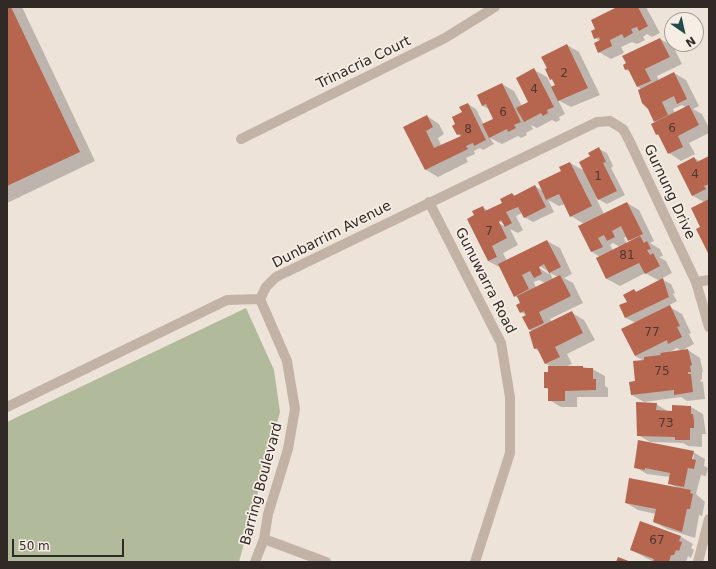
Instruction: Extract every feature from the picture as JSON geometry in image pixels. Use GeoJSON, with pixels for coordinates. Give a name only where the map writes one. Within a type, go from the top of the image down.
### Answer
{"type":"FeatureCollection","features":[{"type":"Feature","properties":{"kind":"street","name":"Trinacria Court"},"geometry":{"type":"LineString","coordinates":[[241,139],[445,38],[495,7]]}},
{"type":"Feature","properties":{"kind":"street","name":"Dunbarrim Avenue"},"geometry":{"type":"LineString","coordinates":[[260,299],[266,287],[276,277],[585,126],[597,122],[610,121]]}},
{"type":"Feature","properties":{"kind":"street","name":"Gurnung Drive"},"geometry":{"type":"LineString","coordinates":[[610,121],[623,128],[629,140],[696,282],[709,327]]}},
{"type":"Feature","properties":{"kind":"street","name":"Gunuwarra Road"},"geometry":{"type":"LineString","coordinates":[[430,202],[501,343],[510,397],[510,453],[475,562]]}},
{"type":"Feature","properties":{"kind":"street"},"geometry":{"type":"LineString","coordinates":[[696,282],[709,280]]}},
{"type":"Feature","properties":{"kind":"street"},"geometry":{"type":"LineString","coordinates":[[7,408],[227,300],[260,299]]}},
{"type":"Feature","properties":{"kind":"street","name":"Barring Boulevard"},"geometry":{"type":"LineString","coordinates":[[255,562],[264,539],[268,514],[288,449],[295,409],[287,360],[260,299]]}},
{"type":"Feature","properties":{"kind":"street"},"geometry":{"type":"LineString","coordinates":[[698,562],[709,518]]}},
{"type":"Feature","properties":{"kind":"street"},"geometry":{"type":"LineString","coordinates":[[264,539],[326,562]]}},
{"type":"Feature","properties":{"kind":"green space"},"geometry":{"type":"Polygon","coordinates":[[[246,308],[274,370],[280,412],[239,562],[7,562],[7,422],[246,308]]]}},
{"type":"Feature","properties":{"kind":"building"},"geometry":{"type":"Polygon","coordinates":[[[7,7],[11,7],[80,152],[7,186],[7,7]]]}},
{"type":"Feature","properties":{"kind":"building"},"geometry":{"type":"Polygon","coordinates":[[[617,7],[638,7],[648,26],[639,31],[637,27],[631,29],[633,33],[624,38],[622,34],[610,40],[612,46],[598,53],[594,43],[600,40],[599,37],[594,39],[591,31],[595,29],[591,20],[617,7]]]}},
{"type":"Feature","properties":{"kind":"building"},"geometry":{"type":"Polygon","coordinates":[[[660,38],[664,46],[664,52],[667,52],[670,57],[645,69],[651,81],[637,87],[628,69],[625,70],[623,65],[626,63],[622,56],[660,38]]]}},
{"type":"Feature","properties":{"kind":"building"},"geometry":{"type":"Polygon","coordinates":[[[567,44],[588,88],[558,101],[551,87],[555,85],[552,79],[550,80],[545,69],[547,68],[541,57],[567,44]]]}},
{"type":"Feature","properties":{"kind":"building"},"geometry":{"type":"Polygon","coordinates":[[[534,68],[554,107],[547,110],[548,113],[543,116],[541,113],[524,122],[516,108],[528,102],[516,78],[534,68]]]}},
{"type":"Feature","properties":{"kind":"building"},"geometry":{"type":"Polygon","coordinates":[[[674,72],[687,99],[677,104],[674,96],[662,102],[668,115],[654,122],[648,109],[642,103],[638,90],[674,72]]]}},
{"type":"Feature","properties":{"kind":"building"},"geometry":{"type":"Polygon","coordinates":[[[502,83],[521,122],[514,125],[516,128],[508,132],[507,129],[489,138],[482,124],[493,119],[486,104],[482,106],[477,95],[502,83]]]}},
{"type":"Feature","properties":{"kind":"building"},"geometry":{"type":"Polygon","coordinates":[[[468,103],[486,140],[474,146],[473,143],[466,146],[468,149],[425,170],[403,127],[427,115],[433,127],[426,131],[434,148],[461,136],[460,134],[457,135],[452,126],[455,124],[452,117],[462,112],[459,107],[468,103]]]}},
{"type":"Feature","properties":{"kind":"building"},"geometry":{"type":"Polygon","coordinates":[[[689,105],[699,125],[678,136],[683,147],[668,154],[651,124],[689,105]]]}},
{"type":"Feature","properties":{"kind":"building"},"geometry":{"type":"Polygon","coordinates":[[[599,147],[606,162],[603,163],[617,191],[598,200],[579,162],[590,156],[588,153],[599,147]]]}},
{"type":"Feature","properties":{"kind":"building"},"geometry":{"type":"Polygon","coordinates":[[[709,156],[709,184],[704,186],[706,189],[692,196],[677,166],[694,157],[697,162],[709,156]]]}},
{"type":"Feature","properties":{"kind":"building"},"geometry":{"type":"Polygon","coordinates":[[[570,162],[592,206],[570,217],[559,194],[546,200],[538,182],[561,171],[559,167],[570,162]]]}},
{"type":"Feature","properties":{"kind":"building"},"geometry":{"type":"Polygon","coordinates":[[[535,185],[546,207],[524,218],[518,207],[506,212],[512,223],[505,227],[501,220],[499,222],[507,238],[492,246],[497,257],[488,261],[467,219],[474,215],[472,211],[483,206],[485,211],[502,203],[500,199],[512,193],[514,196],[535,185]]]}},
{"type":"Feature","properties":{"kind":"building"},"geometry":{"type":"Polygon","coordinates":[[[709,199],[709,255],[696,229],[700,227],[691,208],[709,199]]]}},
{"type":"Feature","properties":{"kind":"building"},"geometry":{"type":"Polygon","coordinates":[[[627,202],[643,234],[628,241],[621,226],[612,231],[615,237],[607,241],[604,235],[598,238],[603,247],[591,252],[578,226],[627,202]]]}},
{"type":"Feature","properties":{"kind":"building"},"geometry":{"type":"Polygon","coordinates":[[[640,236],[644,243],[647,241],[651,249],[647,250],[650,255],[653,253],[660,266],[645,274],[639,263],[606,279],[596,258],[640,236]]]}},
{"type":"Feature","properties":{"kind":"building"},"geometry":{"type":"Polygon","coordinates":[[[547,240],[561,267],[549,273],[544,264],[539,267],[542,274],[534,278],[530,271],[522,275],[529,289],[514,297],[498,264],[547,240]]]}},
{"type":"Feature","properties":{"kind":"building"},"geometry":{"type":"Polygon","coordinates":[[[560,275],[571,296],[539,312],[544,323],[529,330],[522,317],[526,315],[524,311],[520,313],[516,305],[520,303],[517,296],[560,275]]]}},
{"type":"Feature","properties":{"kind":"building"},"geometry":{"type":"Polygon","coordinates":[[[663,278],[669,297],[625,318],[619,305],[627,302],[623,295],[634,289],[636,292],[663,278]]]}},
{"type":"Feature","properties":{"kind":"building"},"geometry":{"type":"Polygon","coordinates":[[[670,305],[680,326],[677,327],[682,337],[668,344],[667,340],[635,356],[621,329],[670,305]]]}},
{"type":"Feature","properties":{"kind":"building"},"geometry":{"type":"Polygon","coordinates":[[[572,311],[583,333],[555,347],[560,357],[545,364],[537,348],[534,349],[529,332],[572,311]]]}},
{"type":"Feature","properties":{"kind":"building"},"geometry":{"type":"Polygon","coordinates":[[[688,349],[692,365],[690,366],[691,372],[688,372],[688,374],[691,374],[693,392],[674,395],[674,390],[631,395],[629,382],[635,381],[633,361],[644,360],[644,357],[661,355],[660,353],[688,349]]]}},
{"type":"Feature","properties":{"kind":"building"},"geometry":{"type":"Polygon","coordinates":[[[548,366],[583,366],[583,368],[593,368],[593,379],[596,379],[596,390],[565,391],[565,401],[548,401],[548,388],[544,388],[544,372],[548,372],[548,366]]]}},
{"type":"Feature","properties":{"kind":"building"},"geometry":{"type":"Polygon","coordinates":[[[636,402],[657,403],[656,410],[672,411],[672,405],[691,406],[694,428],[690,428],[690,440],[675,440],[675,437],[637,436],[636,402]]]}},
{"type":"Feature","properties":{"kind":"building"},"geometry":{"type":"Polygon","coordinates":[[[638,440],[694,451],[692,459],[696,460],[694,469],[688,468],[684,487],[668,484],[670,473],[645,468],[645,470],[634,468],[638,440]]]}},
{"type":"Feature","properties":{"kind":"building"},"geometry":{"type":"Polygon","coordinates":[[[629,478],[691,490],[690,493],[693,494],[690,509],[687,509],[682,532],[653,522],[656,509],[625,503],[629,478]]]}},
{"type":"Feature","properties":{"kind":"building"},"geometry":{"type":"Polygon","coordinates":[[[640,521],[681,536],[679,541],[682,542],[679,551],[676,550],[674,555],[671,555],[669,562],[653,562],[654,559],[630,550],[640,521]]]}},
{"type":"Feature","properties":{"kind":"building"},"geometry":{"type":"Polygon","coordinates":[[[618,557],[631,562],[616,562],[618,557]]]}}]}
